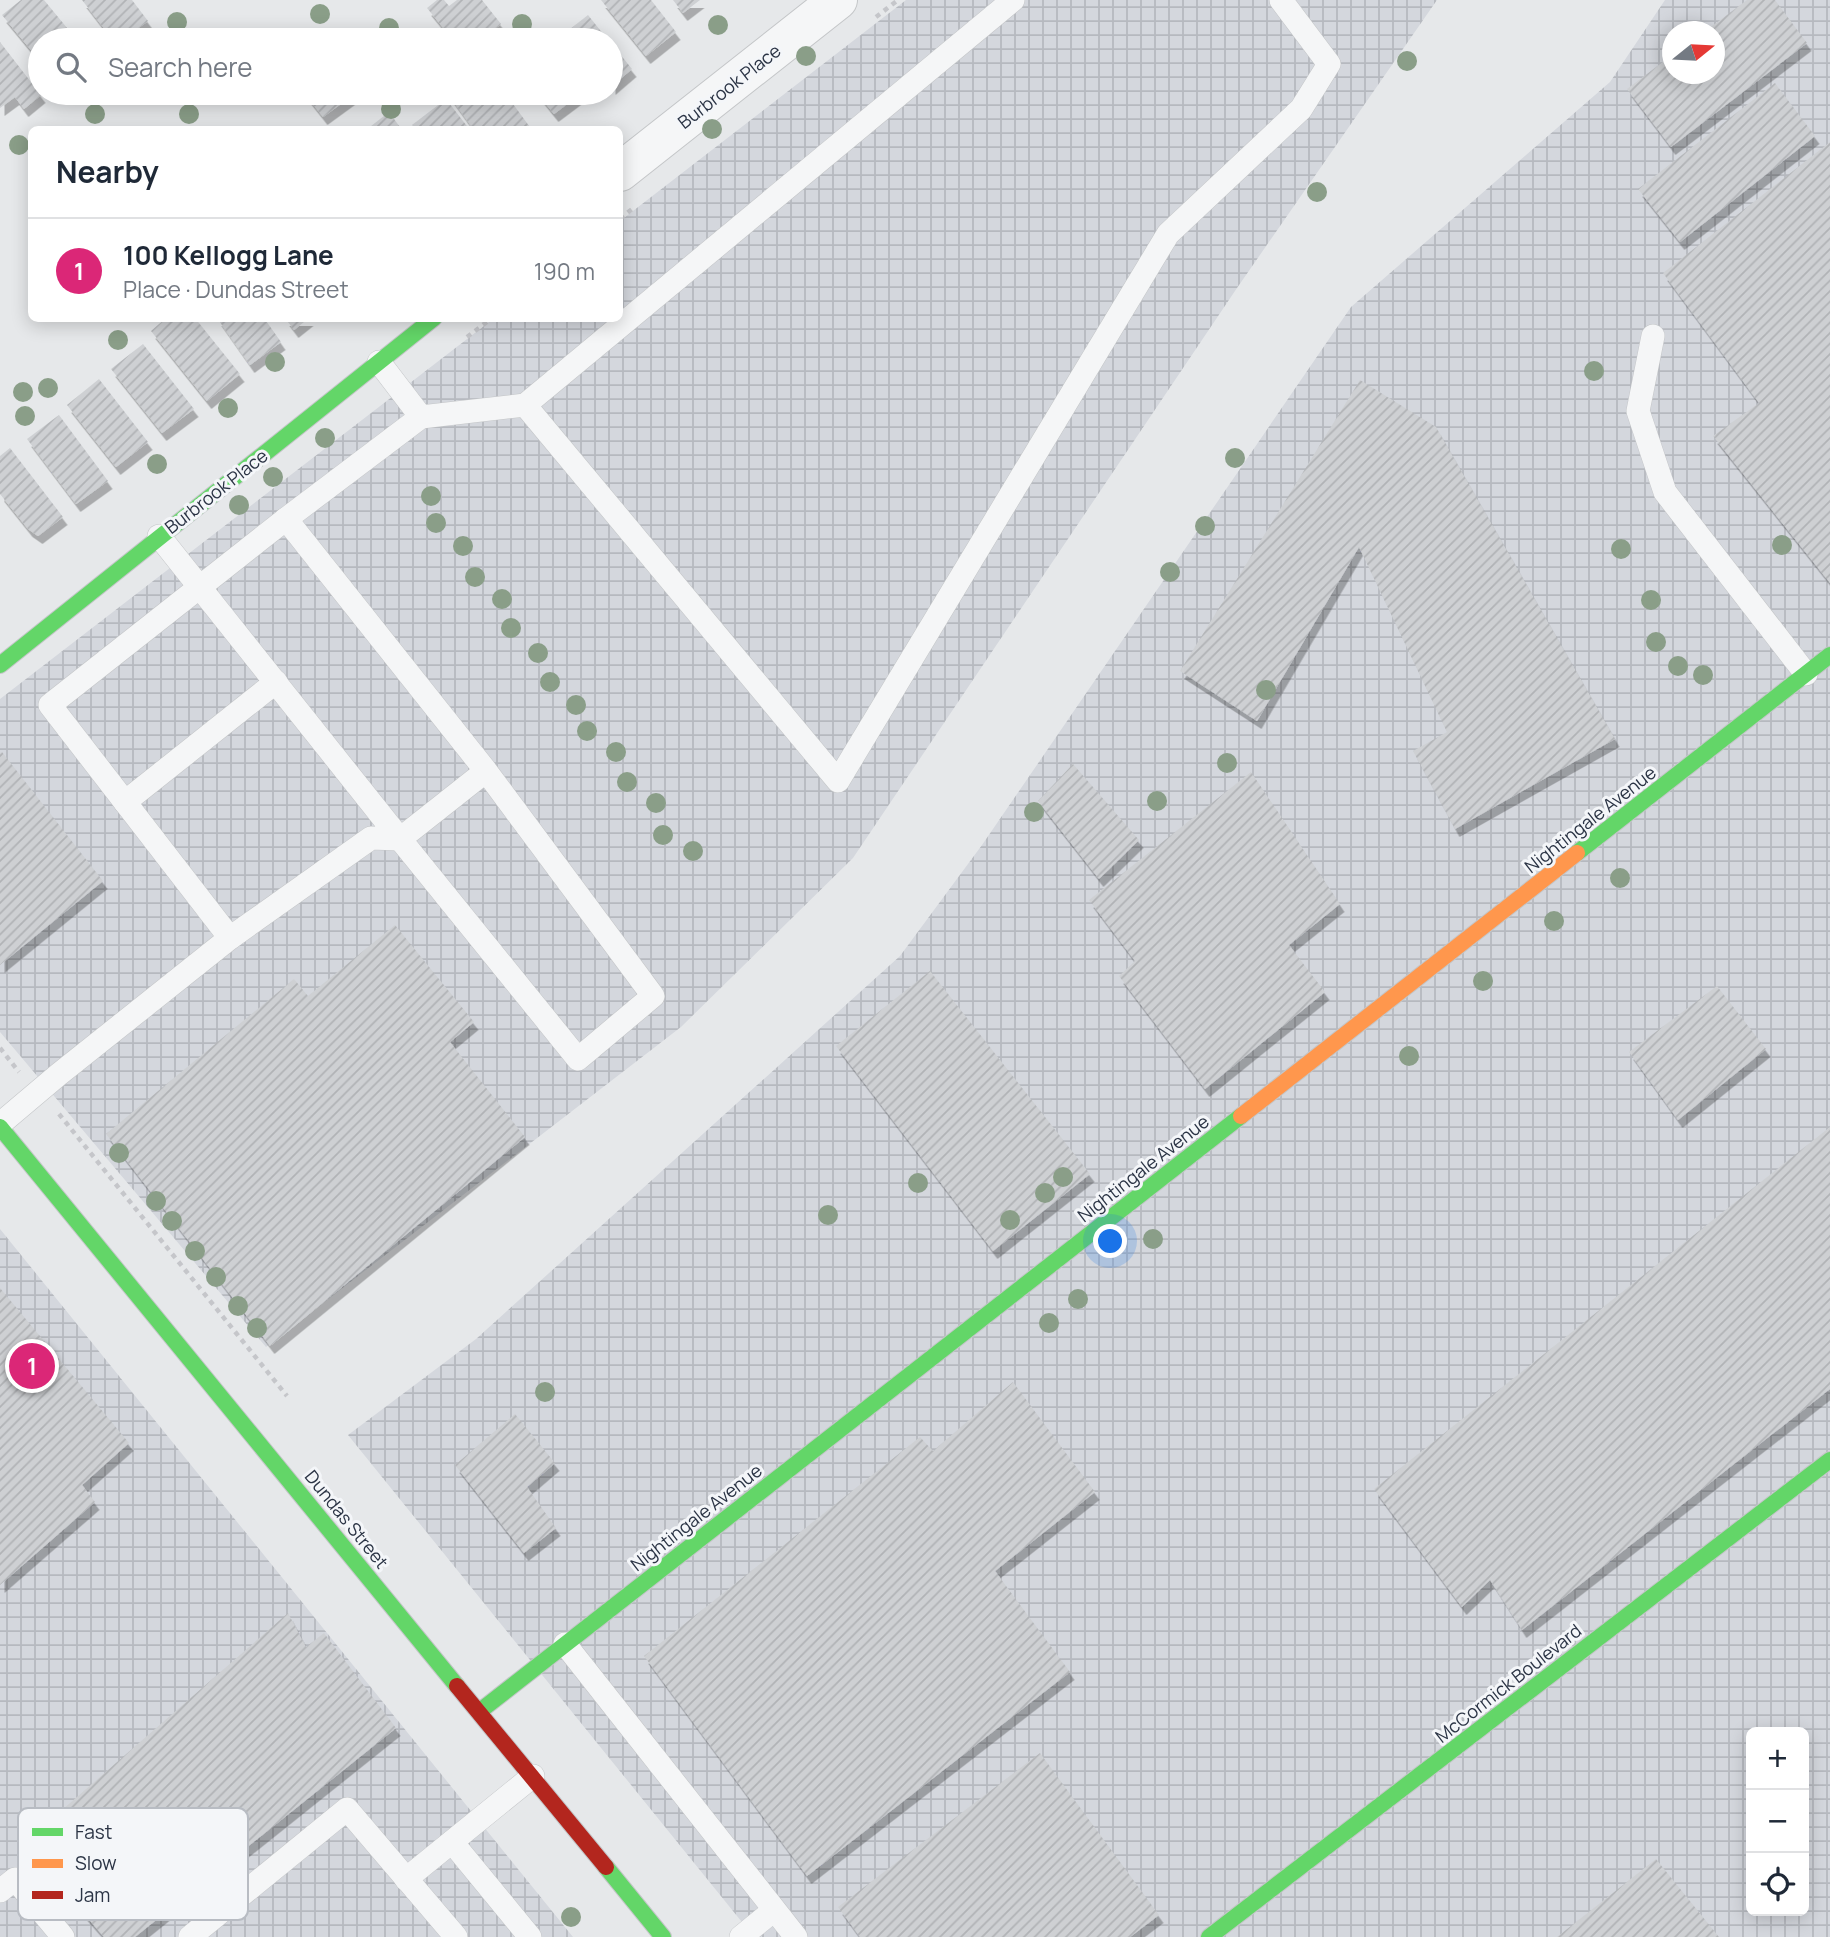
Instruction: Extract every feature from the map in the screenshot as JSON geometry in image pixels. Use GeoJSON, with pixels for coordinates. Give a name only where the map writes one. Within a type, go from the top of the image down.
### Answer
{"type":"FeatureCollection","features":[{"type":"Feature","properties":{"kind":"street","name":"Burbrook Place"},"geometry":{"type":"LineString","coordinates":[[623,170],[838,0]]}},
{"type":"Feature","properties":{"kind":"street","name":"Burbrook Place"},"geometry":{"type":"LineString","coordinates":[[0,666],[429,322]]}},
{"type":"Feature","properties":{"kind":"street","name":"Nightingale Avenue"},"geometry":{"type":"LineString","coordinates":[[480,1711],[1830,655]]}},
{"type":"Feature","properties":{"kind":"street","name":"Dundas Street"},"geometry":{"type":"LineString","coordinates":[[0,1125],[663,1937]]}},
{"type":"Feature","properties":{"kind":"street","name":"McCormick Boulevard"},"geometry":{"type":"LineString","coordinates":[[1209,1937],[1830,1460]]}},
{"type":"Feature","properties":{"kind":"lane"},"geometry":{"type":"LineString","coordinates":[[230,938],[50,705],[286,519],[421,417],[525,405],[1013,0]]}},
{"type":"Feature","properties":{"kind":"lane"},"geometry":{"type":"LineString","coordinates":[[525,405],[838,781],[1168,234],[1301,109],[1329,64],[1281,0]]}},
{"type":"Feature","properties":{"kind":"lane"},"geometry":{"type":"LineString","coordinates":[[1653,336],[1638,411],[1665,492],[1807,674]]}},
{"type":"Feature","properties":{"kind":"lane"},"geometry":{"type":"LineString","coordinates":[[379,362],[421,417]]}},
{"type":"Feature","properties":{"kind":"lane"},"geometry":{"type":"LineString","coordinates":[[159,536],[578,1059],[653,996],[486,771],[286,519]]}},
{"type":"Feature","properties":{"kind":"lane"},"geometry":{"type":"LineString","coordinates":[[125,802],[276,682]]}},
{"type":"Feature","properties":{"kind":"lane"},"geometry":{"type":"LineString","coordinates":[[0,1125],[230,938],[371,838],[400,839],[486,771]]}},
{"type":"Feature","properties":{"kind":"lane"},"geometry":{"type":"LineString","coordinates":[[565,1644],[796,1937]]}},
{"type":"Feature","properties":{"kind":"lane"},"geometry":{"type":"LineString","coordinates":[[407,1879],[533,1776]]}},
{"type":"Feature","properties":{"kind":"lane"},"geometry":{"type":"LineString","coordinates":[[248,1890],[347,1809],[456,1937]]}},
{"type":"Feature","properties":{"kind":"lane"},"geometry":{"type":"LineString","coordinates":[[452,1842],[530,1937]]}},
{"type":"Feature","properties":{"kind":"lane"},"geometry":{"type":"LineString","coordinates":[[0,1891],[15,1879],[18,1883]]}},
{"type":"Feature","properties":{"kind":"lane"},"geometry":{"type":"LineString","coordinates":[[741,1937],[774,1910]]}},
{"type":"Feature","properties":{"kind":"lane"},"geometry":{"type":"LineString","coordinates":[[50,1920],[64,1937]]}},
{"type":"Feature","properties":{"kind":"lane"},"geometry":{"type":"LineString","coordinates":[[190,1937],[211,1920]]}},
{"type":"Feature","properties":{"kind":"path"},"geometry":{"type":"LineString","coordinates":[[876,17],[898,0]]}},
{"type":"Feature","properties":{"kind":"path"},"geometry":{"type":"LineString","coordinates":[[0,1048],[21,1074]]}},
{"type":"Feature","properties":{"kind":"path"},"geometry":{"type":"LineString","coordinates":[[52,1105],[286,1396]]}},
{"type":"Feature","properties":{"kind":"shaded area"},"geometry":{"type":"Polygon","coordinates":[[[906,0],[1437,0],[1237,288],[853,858],[681,1027],[266,1347],[0,1032],[0,699],[489,322],[623,322],[623,219],[906,0]]]}},
{"type":"Feature","properties":{"kind":"shaded area"},"geometry":{"type":"Polygon","coordinates":[[[1665,0],[1830,0],[1830,1937],[754,1937],[348,1435],[476,1339],[900,956],[982,845],[1351,307],[1610,82],[1665,0]]]}},
{"type":"Feature","properties":{"kind":"shaded area"},"geometry":{"type":"Polygon","coordinates":[[[0,1229],[573,1937],[0,1937],[0,1229]]]}},
{"type":"Feature","properties":{"kind":"building"},"geometry":{"type":"Polygon","coordinates":[[[21,0],[44,0],[67,28],[28,28],[28,46],[2,15],[21,0]]]}},
{"type":"Feature","properties":{"kind":"building"},"geometry":{"type":"Polygon","coordinates":[[[82,0],[132,0],[148,21],[138,28],[104,28],[82,0]]]}},
{"type":"Feature","properties":{"kind":"building"},"geometry":{"type":"Polygon","coordinates":[[[437,0],[444,0],[449,6],[457,0],[482,0],[501,24],[496,28],[443,28],[427,8],[437,0]]]}},
{"type":"Feature","properties":{"kind":"building"},"geometry":{"type":"Polygon","coordinates":[[[601,0],[651,0],[676,32],[646,56],[601,0]]]}},
{"type":"Feature","properties":{"kind":"building"},"geometry":{"type":"Polygon","coordinates":[[[673,0],[700,0],[683,13],[673,0]]]}},
{"type":"Feature","properties":{"kind":"building"},"geometry":{"type":"Polygon","coordinates":[[[1747,0],[1775,0],[1807,43],[1671,147],[1627,89],[1662,63],[1662,84],[1725,84],[1725,21],[1719,21],[1747,0]]]}},
{"type":"Feature","properties":{"kind":"building"},"geometry":{"type":"Polygon","coordinates":[[[588,15],[598,28],[571,28],[588,15]]]}},
{"type":"Feature","properties":{"kind":"building"},"geometry":{"type":"Polygon","coordinates":[[[0,42],[28,78],[29,105],[24,109],[15,97],[0,108],[0,42]]]}},
{"type":"Feature","properties":{"kind":"building"},"geometry":{"type":"Polygon","coordinates":[[[623,58],[632,69],[623,77],[623,58]]]}},
{"type":"Feature","properties":{"kind":"building"},"geometry":{"type":"Polygon","coordinates":[[[1775,83],[1815,136],[1680,242],[1638,189],[1775,83]]]}},
{"type":"Feature","properties":{"kind":"building"},"geometry":{"type":"Polygon","coordinates":[[[314,105],[340,105],[323,117],[314,105]]]}},
{"type":"Feature","properties":{"kind":"building"},"geometry":{"type":"Polygon","coordinates":[[[438,105],[451,105],[467,126],[413,126],[438,105]]]}},
{"type":"Feature","properties":{"kind":"building"},"geometry":{"type":"Polygon","coordinates":[[[456,105],[514,105],[529,126],[471,126],[456,105]]]}},
{"type":"Feature","properties":{"kind":"building"},"geometry":{"type":"Polygon","coordinates":[[[547,105],[566,105],[554,114],[547,105]]]}},
{"type":"Feature","properties":{"kind":"building"},"geometry":{"type":"Polygon","coordinates":[[[389,112],[399,126],[371,126],[389,112]]]}},
{"type":"Feature","properties":{"kind":"building"},"geometry":{"type":"Polygon","coordinates":[[[1830,142],[1830,583],[1713,436],[1759,403],[1663,273],[1830,142]]]}},
{"type":"Feature","properties":{"kind":"building"},"geometry":{"type":"Polygon","coordinates":[[[161,322],[198,322],[240,374],[207,401],[151,331],[161,322]]]}},
{"type":"Feature","properties":{"kind":"building"},"geometry":{"type":"Polygon","coordinates":[[[220,322],[267,322],[281,342],[250,365],[220,322]]]}},
{"type":"Feature","properties":{"kind":"building"},"geometry":{"type":"Polygon","coordinates":[[[288,322],[304,322],[294,330],[288,322]]]}},
{"type":"Feature","properties":{"kind":"building"},"geometry":{"type":"Polygon","coordinates":[[[143,344],[194,409],[162,433],[111,369],[143,344]]]}},
{"type":"Feature","properties":{"kind":"building"},"geometry":{"type":"Polygon","coordinates":[[[99,379],[148,442],[116,467],[67,405],[99,379]]]}},
{"type":"Feature","properties":{"kind":"building"},"geometry":{"type":"Polygon","coordinates":[[[1360,380],[1436,427],[1615,739],[1455,829],[1413,751],[1447,732],[1359,547],[1257,721],[1180,671],[1360,380]]]}},
{"type":"Feature","properties":{"kind":"building"},"geometry":{"type":"Polygon","coordinates":[[[59,415],[108,481],[76,504],[27,439],[59,415]]]}},
{"type":"Feature","properties":{"kind":"building"},"geometry":{"type":"Polygon","coordinates":[[[10,448],[63,517],[38,536],[28,529],[0,494],[0,456],[10,448]]]}},
{"type":"Feature","properties":{"kind":"building"},"geometry":{"type":"Polygon","coordinates":[[[2,752],[103,881],[0,965],[0,753],[2,752]]]}},
{"type":"Feature","properties":{"kind":"building"},"geometry":{"type":"Polygon","coordinates":[[[1073,764],[1139,840],[1099,879],[1038,801],[1073,764]]]}},
{"type":"Feature","properties":{"kind":"building"},"geometry":{"type":"Polygon","coordinates":[[[1251,772],[1340,904],[1289,945],[1325,992],[1205,1089],[1119,976],[1135,961],[1089,900],[1251,772]]]}},
{"type":"Feature","properties":{"kind":"building"},"geometry":{"type":"Polygon","coordinates":[[[395,925],[474,1022],[450,1042],[525,1137],[270,1346],[106,1134],[294,979],[308,996],[395,925]]]}},
{"type":"Feature","properties":{"kind":"building"},"geometry":{"type":"Polygon","coordinates":[[[930,971],[1090,1174],[993,1251],[836,1046],[930,971]]]}},
{"type":"Feature","properties":{"kind":"building"},"geometry":{"type":"Polygon","coordinates":[[[1717,986],[1766,1049],[1678,1120],[1629,1052],[1717,986]]]}},
{"type":"Feature","properties":{"kind":"building"},"geometry":{"type":"Polygon","coordinates":[[[1830,1127],[1830,1389],[1522,1630],[1490,1580],[1462,1607],[1374,1489],[1830,1127]]]}},
{"type":"Feature","properties":{"kind":"building"},"geometry":{"type":"Polygon","coordinates":[[[0,1288],[129,1443],[82,1485],[95,1502],[0,1585],[0,1288]]]}},
{"type":"Feature","properties":{"kind":"building"},"geometry":{"type":"Polygon","coordinates":[[[1013,1382],[1095,1492],[995,1571],[1070,1672],[807,1876],[644,1656],[920,1437],[933,1451],[1013,1382]]]}},
{"type":"Feature","properties":{"kind":"building"},"geometry":{"type":"Polygon","coordinates":[[[515,1414],[555,1463],[527,1487],[556,1528],[524,1553],[455,1465],[515,1414]]]}},
{"type":"Feature","properties":{"kind":"building"},"geometry":{"type":"Polygon","coordinates":[[[288,1613],[306,1647],[324,1633],[396,1728],[248,1847],[248,1808],[64,1808],[288,1613]]]}},
{"type":"Feature","properties":{"kind":"building"},"geometry":{"type":"Polygon","coordinates":[[[1040,1753],[1159,1915],[1130,1937],[860,1937],[838,1907],[1040,1753]]]}},
{"type":"Feature","properties":{"kind":"building"},"geometry":{"type":"Polygon","coordinates":[[[1656,1859],[1719,1937],[1557,1937],[1656,1859]]]}},
{"type":"Feature","properties":{"kind":"building"},"geometry":{"type":"Polygon","coordinates":[[[89,1920],[156,1920],[135,1937],[104,1937],[89,1920]]]}},
{"type":"Feature","properties":{"kind":"traffic: fast"},"geometry":{"type":"LineString","coordinates":[[0,665],[429,322]]}},
{"type":"Feature","properties":{"kind":"traffic: fast"},"geometry":{"type":"LineString","coordinates":[[1577,853],[1830,655]]}},
{"type":"Feature","properties":{"kind":"traffic: fast"},"geometry":{"type":"LineString","coordinates":[[480,1711],[1241,1116]]}},
{"type":"Feature","properties":{"kind":"traffic: fast"},"geometry":{"type":"LineString","coordinates":[[0,1127],[457,1686]]}},
{"type":"Feature","properties":{"kind":"traffic: fast"},"geometry":{"type":"LineString","coordinates":[[1209,1937],[1830,1460]]}},
{"type":"Feature","properties":{"kind":"traffic: fast"},"geometry":{"type":"LineString","coordinates":[[606,1867],[663,1937]]}},
{"type":"Feature","properties":{"kind":"traffic: slow"},"geometry":{"type":"LineString","coordinates":[[1241,1116],[1577,853]]}},
{"type":"Feature","properties":{"kind":"traffic: jam"},"geometry":{"type":"LineString","coordinates":[[457,1686],[606,1867]]}},
{"type":"Feature","properties":{"kind":"place","name":"100 Kellogg Lane"},"geometry":{"type":"Point","coordinates":[32,1366]}}]}
